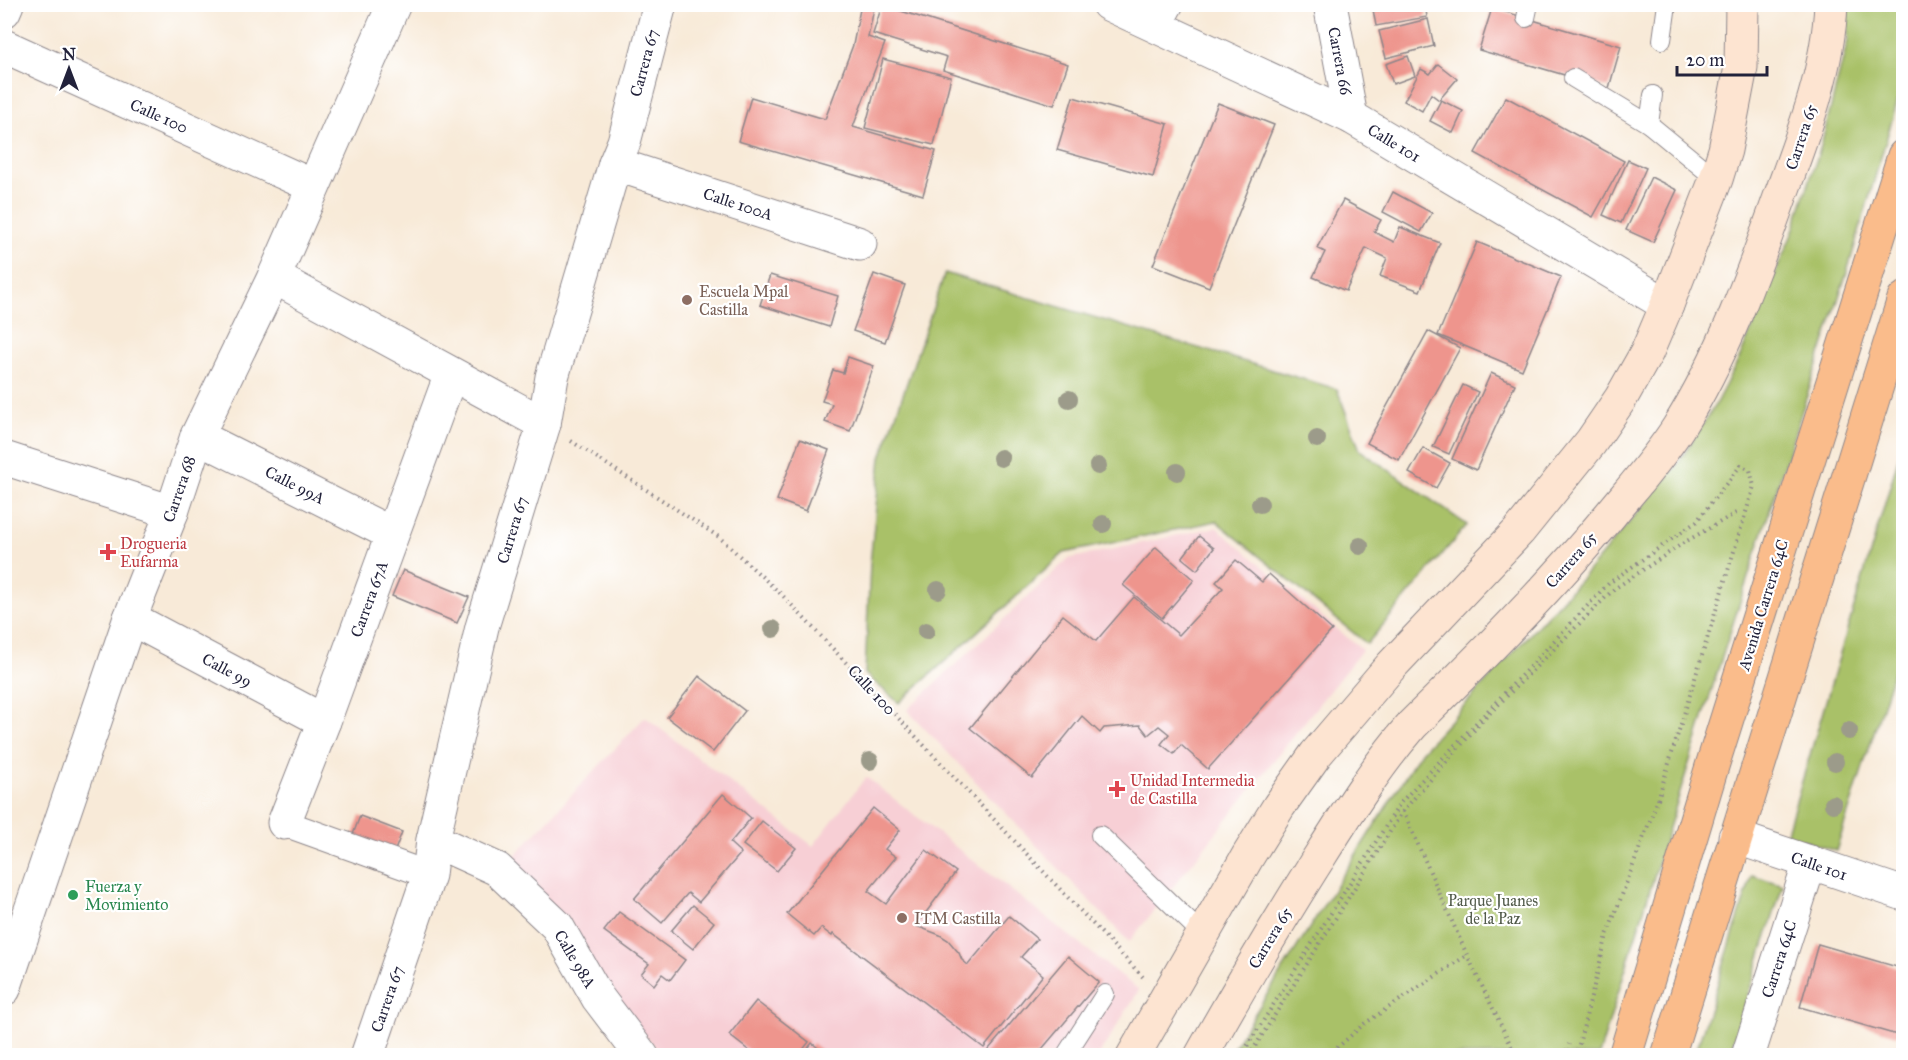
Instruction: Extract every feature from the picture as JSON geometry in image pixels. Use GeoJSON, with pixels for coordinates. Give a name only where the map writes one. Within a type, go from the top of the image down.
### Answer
{"type":"FeatureCollection","features":[{"type":"Feature","properties":{"kind":"main road"},"geometry":{"type":"LineString","coordinates":[[1133,1056],[1202,934],[1279,806],[1316,754],[1392,664],[1519,531],[1591,442],[1621,398],[1647,352],[1716,179],[1733,118],[1741,67],[1743,4]]}},
{"type":"Feature","properties":{"kind":"main road","name":"Carrera 65"},"geometry":{"type":"LineString","coordinates":[[1200,1056],[1269,937],[1345,816],[1390,752],[1412,725],[1566,568],[1643,475],[1677,429],[1729,333],[1753,272],[1811,107],[1823,63],[1828,10]]}},
{"type":"Feature","properties":{"kind":"main road","name":"Avenida Carrera 64C"},"geometry":{"type":"LineString","coordinates":[[1625,1056],[1713,762],[1904,156]]}},
{"type":"Feature","properties":{"kind":"main road"},"geometry":{"type":"LineString","coordinates":[[1668,1056],[1904,299]]}},
{"type":"Feature","properties":{"kind":"street"},"geometry":{"type":"LineString","coordinates":[[4,11],[7,4]]}},
{"type":"Feature","properties":{"kind":"street","name":"Carrera 68"},"geometry":{"type":"LineString","coordinates":[[4,989],[130,618],[172,512],[197,436],[274,277],[394,4]]}},
{"type":"Feature","properties":{"kind":"street","name":"Carrera 67"},"geometry":{"type":"LineString","coordinates":[[367,1056],[429,875],[433,840],[482,627],[557,432],[552,376],[615,164],[624,142],[660,4]]}},
{"type":"Feature","properties":{"kind":"street","name":"Calle 101"},"geometry":{"type":"LineString","coordinates":[[1108,4],[1168,17],[1351,117],[1667,305]]}},
{"type":"Feature","properties":{"kind":"street","name":"Carrera 66"},"geometry":{"type":"LineString","coordinates":[[1329,4],[1351,117]]}},
{"type":"Feature","properties":{"kind":"street","name":"Calle 100"},"geometry":{"type":"LineString","coordinates":[[4,46],[313,186]]}},
{"type":"Feature","properties":{"kind":"street","name":"Calle 100A"},"geometry":{"type":"LineString","coordinates":[[615,164],[860,244]]}},
{"type":"Feature","properties":{"kind":"street"},"geometry":{"type":"LineString","coordinates":[[274,277],[557,432]]}},
{"type":"Feature","properties":{"kind":"street","name":"Carrera 67A"},"geometry":{"type":"LineString","coordinates":[[284,823],[324,722],[451,374]]}},
{"type":"Feature","properties":{"kind":"street","name":"Calle 99A"},"geometry":{"type":"LineString","coordinates":[[197,436],[393,534]]}},
{"type":"Feature","properties":{"kind":"street"},"geometry":{"type":"LineString","coordinates":[[4,458],[172,512]]}},
{"type":"Feature","properties":{"kind":"street","name":"Calle 99"},"geometry":{"type":"LineString","coordinates":[[130,618],[324,722]]}},
{"type":"Feature","properties":{"kind":"street"},"geometry":{"type":"LineString","coordinates":[[284,823],[429,875]]}},
{"type":"Feature","properties":{"kind":"street","name":"Calle 101"},"geometry":{"type":"LineString","coordinates":[[1735,837],[1904,894]]}},
{"type":"Feature","properties":{"kind":"street","name":"Calle 98A"},"geometry":{"type":"LineString","coordinates":[[433,840],[497,869],[557,926],[598,998],[642,1056]]}},
{"type":"Feature","properties":{"kind":"street","name":"Carrera 64C"},"geometry":{"type":"LineString","coordinates":[[1748,1056],[1810,862]]}},
{"type":"Feature","properties":{"kind":"lane"},"geometry":{"type":"LineString","coordinates":[[1662,40],[1667,4]]}},
{"type":"Feature","properties":{"kind":"lane"},"geometry":{"type":"LineString","coordinates":[[1573,78],[1649,124],[1716,179]]}},
{"type":"Feature","properties":{"kind":"lane"},"geometry":{"type":"LineString","coordinates":[[1649,124],[1653,96]]}},
{"type":"Feature","properties":{"kind":"lane"},"geometry":{"type":"LineString","coordinates":[[1100,835],[1202,934]]}},
{"type":"Feature","properties":{"kind":"lane"},"geometry":{"type":"LineString","coordinates":[[1065,1056],[1105,994]]}},
{"type":"Feature","properties":{"kind":"path","name":"Calle 100"},"geometry":{"type":"LineString","coordinates":[[557,432],[719,537],[783,596],[1150,984]]}},
{"type":"Feature","properties":{"kind":"path"},"geometry":{"type":"LineString","coordinates":[[1241,1056],[1401,802],[1609,583],[1696,522],[1741,465],[1750,470],[1754,486],[1658,799],[1607,935],[1576,1056]]}},
{"type":"Feature","properties":{"kind":"path"},"geometry":{"type":"LineString","coordinates":[[1249,1056],[1403,810],[1484,719],[1614,589],[1685,542],[1736,513]]}},
{"type":"Feature","properties":{"kind":"path"},"geometry":{"type":"LineString","coordinates":[[1403,810],[1467,955],[1516,1056]]}},
{"type":"Feature","properties":{"kind":"path"},"geometry":{"type":"LineString","coordinates":[[1328,1056],[1364,1024],[1467,955]]}},
{"type":"Feature","properties":{"kind":"path"},"geometry":{"type":"LineString","coordinates":[[1565,1056],[1569,1044]]}},
{"type":"Feature","properties":{"kind":"shaded area","name":"Unidad Intermedia de Castilla"},"geometry":{"type":"Polygon","coordinates":[[[1216,527],[1362,650],[1129,942],[907,710],[1068,559],[1216,527]]]}},
{"type":"Feature","properties":{"kind":"shaded area"},"geometry":{"type":"Polygon","coordinates":[[[645,717],[813,846],[866,777],[1139,990],[1099,1055],[667,1055],[657,1049],[500,871],[645,717]]]}},
{"type":"Feature","properties":{"kind":"green space","name":"Parque Juanes de la Paz"},"geometry":{"type":"Polygon","coordinates":[[[1847,5],[1903,5],[1903,83],[1847,272],[1716,676],[1599,1055],[1228,1056],[1421,752],[1583,577],[1676,467],[1715,405],[1740,357],[1792,234],[1821,146],[1848,40],[1847,5]]]}},
{"type":"Feature","properties":{"kind":"green space"},"geometry":{"type":"Polygon","coordinates":[[[945,273],[1337,389],[1360,450],[1467,525],[1367,644],[1216,521],[1064,553],[899,703],[865,674],[870,564],[881,458],[945,273]]]}},
{"type":"Feature","properties":{"kind":"green space"},"geometry":{"type":"Polygon","coordinates":[[[1903,443],[1903,642],[1836,851],[1786,835],[1903,443]]]}},
{"type":"Feature","properties":{"kind":"green space"},"geometry":{"type":"Polygon","coordinates":[[[1752,875],[1783,885],[1729,1055],[1695,1055],[1752,875]]]}},
{"type":"Feature","properties":{"kind":"building"},"geometry":{"type":"Polygon","coordinates":[[[861,4],[875,4],[868,37],[885,43],[853,127],[936,151],[923,195],[738,141],[751,97],[825,119],[853,45],[861,4]]]}},
{"type":"Feature","properties":{"kind":"building"},"geometry":{"type":"Polygon","coordinates":[[[1372,4],[1425,4],[1427,17],[1376,26],[1372,4]]]}},
{"type":"Feature","properties":{"kind":"building"},"geometry":{"type":"Polygon","coordinates":[[[882,5],[1068,64],[1054,105],[943,70],[947,57],[873,34],[882,5]]]}},
{"type":"Feature","properties":{"kind":"building"},"geometry":{"type":"Polygon","coordinates":[[[1492,8],[1621,46],[1609,88],[1479,50],[1492,8]]]}},
{"type":"Feature","properties":{"kind":"building"},"geometry":{"type":"Polygon","coordinates":[[[1428,19],[1434,46],[1386,58],[1379,31],[1428,19]]]}},
{"type":"Feature","properties":{"kind":"building"},"geometry":{"type":"Polygon","coordinates":[[[1408,56],[1415,76],[1393,84],[1386,64],[1408,56]]]}},
{"type":"Feature","properties":{"kind":"building"},"geometry":{"type":"Polygon","coordinates":[[[883,59],[951,77],[934,145],[865,128],[883,59]]]}},
{"type":"Feature","properties":{"kind":"building"},"geometry":{"type":"Polygon","coordinates":[[[1438,64],[1457,79],[1439,100],[1431,94],[1422,111],[1404,101],[1421,69],[1430,74],[1438,64]]]}},
{"type":"Feature","properties":{"kind":"building"},"geometry":{"type":"Polygon","coordinates":[[[1073,97],[1168,124],[1153,177],[1057,150],[1073,97]]]}},
{"type":"Feature","properties":{"kind":"building"},"geometry":{"type":"Polygon","coordinates":[[[1506,97],[1624,161],[1593,217],[1475,153],[1506,97]]]}},
{"type":"Feature","properties":{"kind":"building"},"geometry":{"type":"Polygon","coordinates":[[[1441,100],[1463,111],[1453,133],[1430,121],[1441,100]]]}},
{"type":"Feature","properties":{"kind":"building"},"geometry":{"type":"Polygon","coordinates":[[[1218,103],[1274,125],[1209,287],[1153,265],[1218,103]]]}},
{"type":"Feature","properties":{"kind":"building"},"geometry":{"type":"Polygon","coordinates":[[[1628,160],[1646,168],[1621,223],[1603,215],[1628,160]]]}},
{"type":"Feature","properties":{"kind":"building"},"geometry":{"type":"Polygon","coordinates":[[[1651,177],[1677,190],[1653,242],[1626,230],[1651,177]]]}},
{"type":"Feature","properties":{"kind":"building"},"geometry":{"type":"Polygon","coordinates":[[[1393,192],[1432,213],[1421,232],[1383,212],[1393,192]]]}},
{"type":"Feature","properties":{"kind":"building"},"geometry":{"type":"Polygon","coordinates":[[[1343,200],[1381,220],[1374,232],[1394,242],[1400,227],[1440,243],[1420,291],[1380,276],[1387,258],[1366,248],[1346,291],[1313,277],[1325,252],[1317,248],[1343,200]]]}},
{"type":"Feature","properties":{"kind":"building"},"geometry":{"type":"Polygon","coordinates":[[[1477,242],[1561,277],[1522,370],[1438,335],[1477,242]]]}},
{"type":"Feature","properties":{"kind":"building"},"geometry":{"type":"Polygon","coordinates":[[[874,274],[905,285],[885,342],[853,331],[874,274]]]}},
{"type":"Feature","properties":{"kind":"building"},"geometry":{"type":"Polygon","coordinates":[[[770,275],[838,296],[829,327],[760,305],[770,275]]]}},
{"type":"Feature","properties":{"kind":"building"},"geometry":{"type":"Polygon","coordinates":[[[1428,331],[1460,348],[1399,460],[1367,443],[1428,331]]]}},
{"type":"Feature","properties":{"kind":"building"},"geometry":{"type":"Polygon","coordinates":[[[848,357],[874,366],[850,431],[825,422],[832,404],[822,401],[833,370],[843,373],[848,357]]]}},
{"type":"Feature","properties":{"kind":"building"},"geometry":{"type":"Polygon","coordinates":[[[1491,373],[1515,384],[1476,470],[1452,459],[1491,373]]]}},
{"type":"Feature","properties":{"kind":"building"},"geometry":{"type":"Polygon","coordinates":[[[1463,385],[1478,392],[1449,454],[1433,447],[1463,385]]]}},
{"type":"Feature","properties":{"kind":"building"},"geometry":{"type":"Polygon","coordinates":[[[800,439],[829,450],[806,511],[777,500],[800,439]]]}},
{"type":"Feature","properties":{"kind":"building"},"geometry":{"type":"Polygon","coordinates":[[[1423,448],[1450,463],[1436,488],[1409,473],[1423,448]]]}},
{"type":"Feature","properties":{"kind":"building"},"geometry":{"type":"Polygon","coordinates":[[[1199,536],[1214,548],[1197,570],[1182,558],[1199,536]]]}},
{"type":"Feature","properties":{"kind":"building"},"geometry":{"type":"Polygon","coordinates":[[[1156,547],[1194,580],[1162,618],[1123,585],[1156,547]]]}},
{"type":"Feature","properties":{"kind":"building"},"geometry":{"type":"Polygon","coordinates":[[[1236,560],[1262,582],[1269,574],[1332,630],[1208,769],[1181,745],[1174,754],[1161,744],[1169,734],[1159,726],[1148,735],[1140,725],[1104,728],[1100,733],[1082,716],[1032,778],[970,728],[1063,615],[1096,641],[1134,597],[1179,635],[1223,588],[1216,582],[1236,560]]]}},
{"type":"Feature","properties":{"kind":"building"},"geometry":{"type":"Polygon","coordinates":[[[403,570],[469,597],[457,623],[392,596],[403,570]]]}},
{"type":"Feature","properties":{"kind":"building"},"geometry":{"type":"Polygon","coordinates":[[[699,676],[745,711],[713,752],[667,717],[699,676]]]}},
{"type":"Feature","properties":{"kind":"building"},"geometry":{"type":"Polygon","coordinates":[[[723,794],[751,818],[730,843],[741,853],[699,902],[688,893],[662,923],[634,899],[723,794]]]}},
{"type":"Feature","properties":{"kind":"building"},"geometry":{"type":"Polygon","coordinates":[[[873,808],[900,830],[885,849],[896,857],[868,891],[886,904],[926,850],[956,872],[916,926],[948,940],[968,965],[1009,916],[1037,939],[1021,957],[1043,975],[984,1048],[833,934],[832,936],[821,928],[814,936],[787,914],[873,808]]]}},
{"type":"Feature","properties":{"kind":"building"},"geometry":{"type":"Polygon","coordinates":[[[360,816],[402,832],[394,853],[352,837],[360,816]]]}},
{"type":"Feature","properties":{"kind":"building"},"geometry":{"type":"Polygon","coordinates":[[[762,821],[796,848],[777,871],[743,845],[762,821]]]}},
{"type":"Feature","properties":{"kind":"building"},"geometry":{"type":"Polygon","coordinates":[[[693,905],[714,922],[693,949],[671,931],[693,905]]]}},
{"type":"Feature","properties":{"kind":"building"},"geometry":{"type":"Polygon","coordinates":[[[619,912],[685,960],[670,980],[662,974],[654,985],[641,974],[649,964],[604,931],[619,912]]]}},
{"type":"Feature","properties":{"kind":"building"},"geometry":{"type":"Polygon","coordinates":[[[1818,944],[1904,969],[1904,1037],[1800,1007],[1818,944]]]}},
{"type":"Feature","properties":{"kind":"building"},"geometry":{"type":"Polygon","coordinates":[[[1068,956],[1099,982],[1036,1056],[983,1056],[1068,956]]]}},
{"type":"Feature","properties":{"kind":"building"},"geometry":{"type":"Polygon","coordinates":[[[756,1001],[809,1042],[798,1056],[756,1056],[729,1035],[756,1001]]]}},
{"type":"Feature","properties":{"kind":"building"},"geometry":{"type":"Polygon","coordinates":[[[812,1043],[828,1056],[802,1056],[812,1043]]]}},
{"type":"Feature","properties":{"kind":"place","name":"Escuela Mpal Castilla"},"geometry":{"type":"Point","coordinates":[687,300]}},
{"type":"Feature","properties":{"kind":"place","name":"Drogueria Eufarma"},"geometry":{"type":"Point","coordinates":[108,552]}},
{"type":"Feature","properties":{"kind":"place","name":"Unidad Intermedia de Castilla"},"geometry":{"type":"Point","coordinates":[1117,789]}},
{"type":"Feature","properties":{"kind":"place","name":"Fuerza y Movimiento"},"geometry":{"type":"Point","coordinates":[73,895]}},
{"type":"Feature","properties":{"kind":"place","name":"ITM Castilla"},"geometry":{"type":"Point","coordinates":[902,918]}}]}
